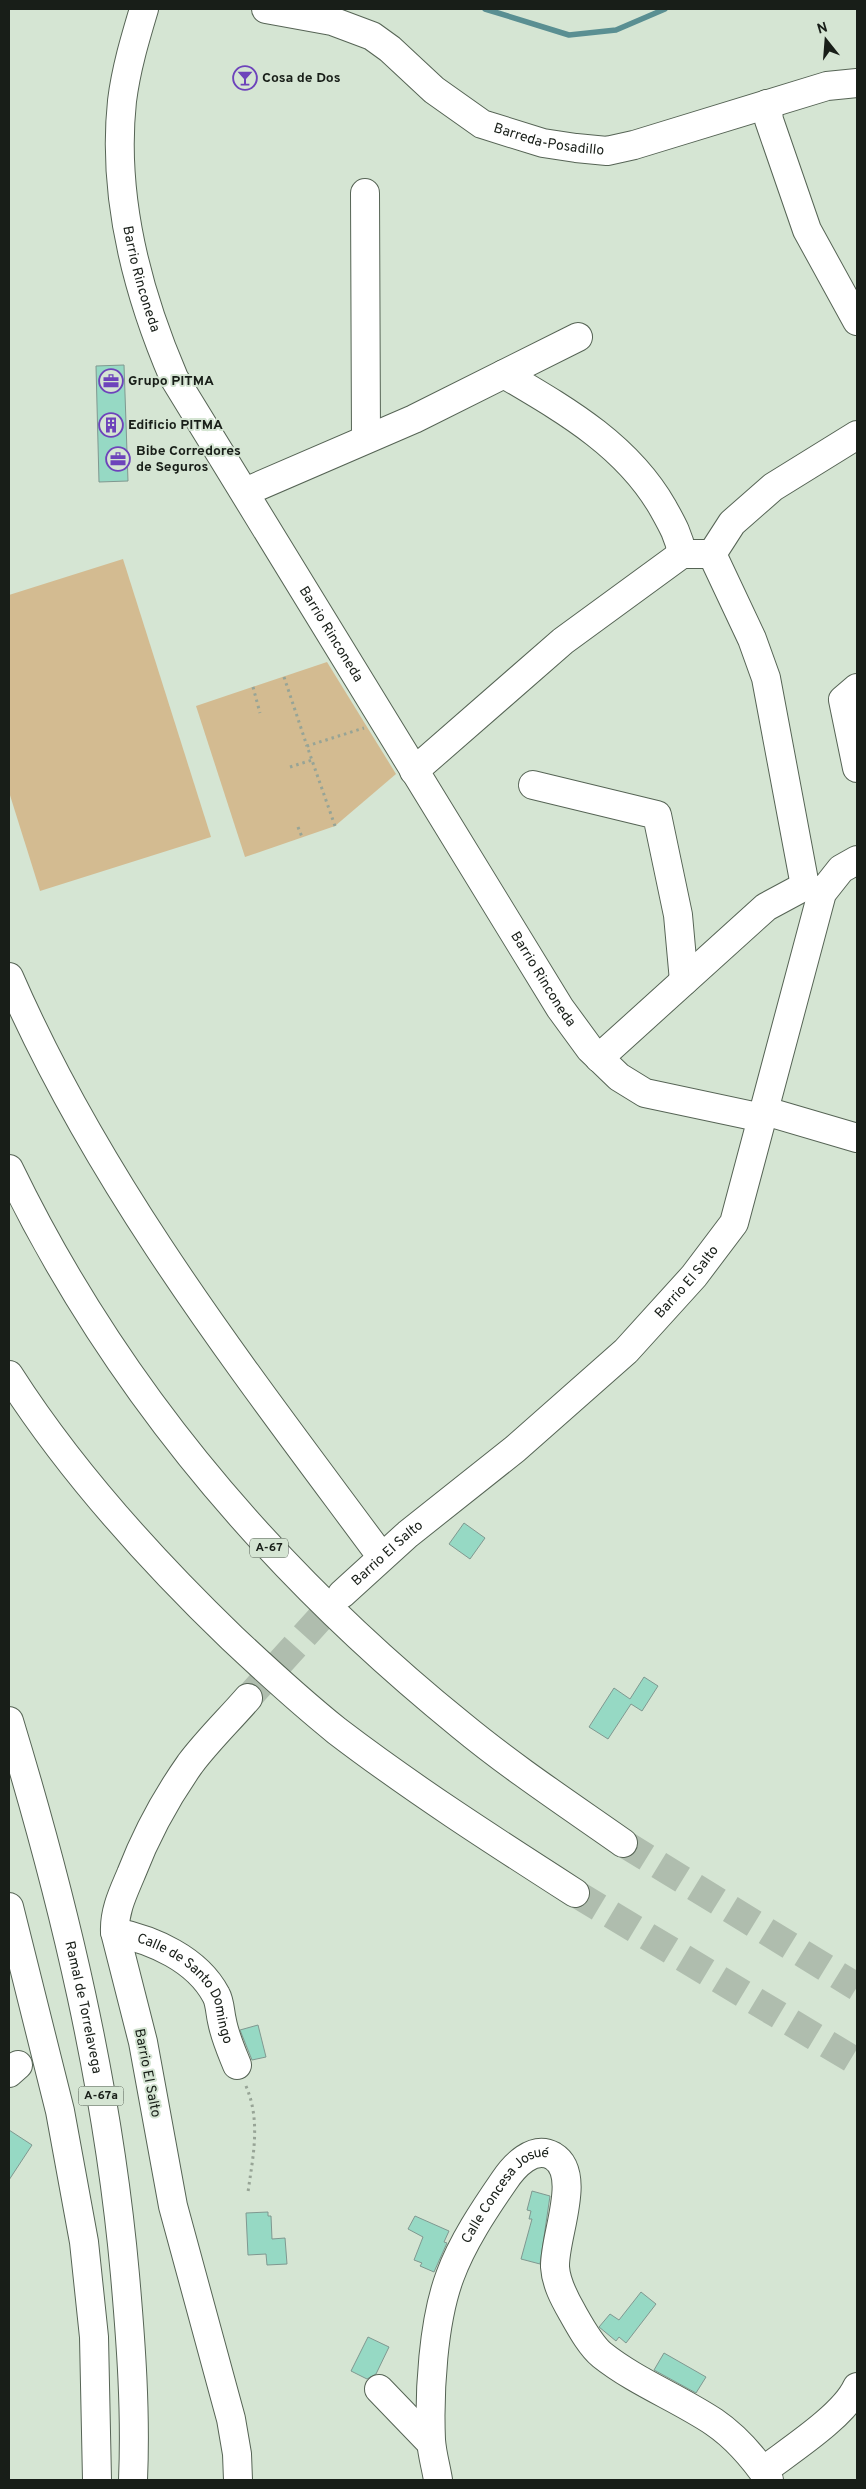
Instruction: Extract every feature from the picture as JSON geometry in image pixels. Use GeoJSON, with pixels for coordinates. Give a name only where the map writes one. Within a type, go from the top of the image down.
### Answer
{"type":"FeatureCollection","features":[{"type":"Feature","properties":{"kind":"main road","name":"Barrio Rinconeda"},"geometry":{"type":"LineString","coordinates":[[144,9],[128,64],[122,102],[122,186],[138,275],[159,342],[174,378],[560,1008],[600,1058],[619,1077],[645,1093],[764,1114],[857,1138]]}},
{"type":"Feature","properties":{"kind":"main road","name":"Barreda-Posadillo"},"geometry":{"type":"LineString","coordinates":[[266,9],[334,15],[372,36],[390,49],[434,90],[482,124],[543,142],[608,151],[634,145],[827,86],[857,83]]}},
{"type":"Feature","properties":{"kind":"main road"},"geometry":{"type":"LineString","coordinates":[[767,104],[770,120],[807,230],[857,321]]}},
{"type":"Feature","properties":{"kind":"main road"},"geometry":{"type":"LineString","coordinates":[[365,193],[366,439]]}},
{"type":"Feature","properties":{"kind":"main road"},"geometry":{"type":"LineString","coordinates":[[245,492],[414,419],[578,337]]}},
{"type":"Feature","properties":{"kind":"main road"},"geometry":{"type":"LineString","coordinates":[[504,374],[579,419],[619,452],[651,487],[679,536],[682,554]]}},
{"type":"Feature","properties":{"kind":"main road"},"geometry":{"type":"LineString","coordinates":[[712,554],[732,523],[773,487],[857,435]]}},
{"type":"Feature","properties":{"kind":"main road"},"geometry":{"type":"LineString","coordinates":[[414,772],[563,641],[682,554],[712,554]]}},
{"type":"Feature","properties":{"kind":"main road"},"geometry":{"type":"LineString","coordinates":[[600,1058],[766,907],[814,889],[766,678],[752,639],[712,554]]}},
{"type":"Feature","properties":{"kind":"main road"},"geometry":{"type":"LineString","coordinates":[[857,688],[843,700],[857,768]]}},
{"type":"Feature","properties":{"kind":"main road"},"geometry":{"type":"LineString","coordinates":[[534,785],[657,815],[678,916],[684,981]]}},
{"type":"Feature","properties":{"kind":"main road","name":"Barrio El Salto"},"geometry":{"type":"LineString","coordinates":[[342,1594],[382,1556],[515,1449],[626,1351],[694,1276],[734,1223],[764,1114],[814,889],[857,860]]}},
{"type":"Feature","properties":{"kind":"main road"},"geometry":{"type":"LineString","coordinates":[[9,978],[51,1068],[129,1203],[207,1320],[382,1556]]}},
{"type":"Feature","properties":{"kind":"main road","name":"A-67"},"geometry":{"type":"LineString","coordinates":[[9,1169],[59,1264],[94,1323],[178,1440],[254,1532],[348,1627],[455,1721],[536,1783],[623,1843]]}},
{"type":"Feature","properties":{"kind":"main road"},"geometry":{"type":"LineString","coordinates":[[9,1375],[74,1466],[116,1518],[200,1607],[258,1662],[336,1729],[402,1778],[482,1834],[575,1893]]}},
{"type":"Feature","properties":{"kind":"main road","name":"Barrio El Salto"},"geometry":{"type":"LineString","coordinates":[[238,2480],[237,2454],[231,2419],[173,2206],[143,2042],[115,1932],[117,1907],[139,1854],[162,1808],[200,1751],[248,1698]]}},
{"type":"Feature","properties":{"kind":"main road","name":"Ramal de Torrelavega"},"geometry":{"type":"LineString","coordinates":[[9,1721],[47,1847],[68,1932],[88,2017],[106,2120],[119,2206],[128,2303],[132,2372],[133,2480]]}},
{"type":"Feature","properties":{"kind":"main road","name":"A-67a"},"geometry":{"type":"LineString","coordinates":[[9,1907],[60,2110],[84,2242],[94,2337],[97,2480]]}},
{"type":"Feature","properties":{"kind":"main road","name":"Calle de Santo Domingo"},"geometry":{"type":"LineString","coordinates":[[115,1932],[143,1938],[162,1947],[187,1962],[206,1981],[217,1996],[226,2039],[237,2064]]}},
{"type":"Feature","properties":{"kind":"main road","name":"Calle Concesa Josué"},"geometry":{"type":"LineString","coordinates":[[438,2480],[431,2443],[433,2363],[443,2299],[450,2275],[464,2247],[510,2172],[525,2158],[544,2154],[550,2155],[562,2162],[566,2174],[567,2193],[559,2228],[555,2268],[560,2290],[586,2334],[601,2354],[714,2422],[740,2444],[766,2476],[834,2416],[854,2395],[857,2387]]}},
{"type":"Feature","properties":{"kind":"main road"},"geometry":{"type":"LineString","coordinates":[[379,2389],[431,2443]]}},
{"type":"Feature","properties":{"kind":"path"},"geometry":{"type":"LineString","coordinates":[[284,676],[335,826]]}},
{"type":"Feature","properties":{"kind":"path"},"geometry":{"type":"LineString","coordinates":[[252,687],[260,713]]}},
{"type":"Feature","properties":{"kind":"path"},"geometry":{"type":"LineString","coordinates":[[307,746],[367,727],[382,719]]}},
{"type":"Feature","properties":{"kind":"path"},"geometry":{"type":"LineString","coordinates":[[290,767],[312,760]]}},
{"type":"Feature","properties":{"kind":"path"},"geometry":{"type":"LineString","coordinates":[[298,827],[302,837]]}},
{"type":"Feature","properties":{"kind":"path"},"geometry":{"type":"LineString","coordinates":[[237,2064],[250,2095],[256,2134],[248,2192]]}},
{"type":"Feature","properties":{"kind":"shaded area"},"geometry":{"type":"Polygon","coordinates":[[[123,559],[211,837],[40,891],[9,792],[9,595],[123,559]]]}},
{"type":"Feature","properties":{"kind":"shaded area"},"geometry":{"type":"Polygon","coordinates":[[[327,662],[396,774],[335,826],[245,857],[196,706],[327,662]]]}},
{"type":"Feature","properties":{"kind":"building","name":"Edificio PITMA"},"geometry":{"type":"Polygon","coordinates":[[[124,365],[128,481],[99,482],[96,366],[124,365]]]}},
{"type":"Feature","properties":{"kind":"building"},"geometry":{"type":"Polygon","coordinates":[[[464,1523],[485,1538],[470,1559],[449,1544],[464,1523]]]}},
{"type":"Feature","properties":{"kind":"building"},"geometry":{"type":"Polygon","coordinates":[[[644,1677],[658,1686],[642,1711],[631,1704],[608,1739],[589,1727],[614,1688],[630,1699],[644,1677]]]}},
{"type":"Feature","properties":{"kind":"building"},"geometry":{"type":"Polygon","coordinates":[[[258,2025],[266,2057],[252,2060],[240,2030],[258,2025]]]}},
{"type":"Feature","properties":{"kind":"building"},"geometry":{"type":"Polygon","coordinates":[[[9,2130],[32,2145],[9,2180],[9,2130]]]}},
{"type":"Feature","properties":{"kind":"building"},"geometry":{"type":"Polygon","coordinates":[[[532,2191],[550,2196],[540,2264],[521,2259],[532,2219],[529,2219],[531,2211],[527,2210],[532,2191]]]}},
{"type":"Feature","properties":{"kind":"building"},"geometry":{"type":"Polygon","coordinates":[[[268,2212],[268,2216],[271,2216],[272,2239],[285,2238],[287,2264],[267,2265],[266,2254],[248,2255],[246,2213],[268,2212]]]}},
{"type":"Feature","properties":{"kind":"building"},"geometry":{"type":"Polygon","coordinates":[[[415,2216],[449,2231],[444,2242],[447,2243],[434,2272],[420,2266],[422,2263],[414,2260],[423,2237],[408,2229],[415,2216]]]}},
{"type":"Feature","properties":{"kind":"building"},"geometry":{"type":"Polygon","coordinates":[[[641,2292],[656,2304],[626,2343],[619,2337],[616,2341],[599,2327],[610,2314],[619,2320],[641,2292]]]}},
{"type":"Feature","properties":{"kind":"building"},"geometry":{"type":"Polygon","coordinates":[[[368,2337],[389,2347],[376,2374],[367,2379],[351,2371],[368,2337]]]}},
{"type":"Feature","properties":{"kind":"building"},"geometry":{"type":"Polygon","coordinates":[[[664,2353],[706,2377],[696,2393],[654,2370],[664,2353]]]}},
{"type":"Feature","properties":{"kind":"waterway"},"geometry":{"type":"LineString","coordinates":[[485,9],[569,35],[616,30],[665,9]]}},
{"type":"Feature","properties":{"kind":"tunnel"},"geometry":{"type":"LineString","coordinates":[[248,1698],[342,1594]]}},
{"type":"Feature","properties":{"kind":"tunnel"},"geometry":{"type":"LineString","coordinates":[[623,1843],[857,1987]]}},
{"type":"Feature","properties":{"kind":"tunnel"},"geometry":{"type":"LineString","coordinates":[[575,1893],[857,2062]]}},
{"type":"Feature","properties":{"kind":"place","name":"Cosa de Dos"},"geometry":{"type":"Point","coordinates":[245,78]}},
{"type":"Feature","properties":{"kind":"place","name":"Grupo PITMA"},"geometry":{"type":"Point","coordinates":[111,381]}},
{"type":"Feature","properties":{"kind":"place","name":"Edificio PITMA"},"geometry":{"type":"Point","coordinates":[111,425]}},
{"type":"Feature","properties":{"kind":"place","name":"Bibe Corredores de Seguros"},"geometry":{"type":"Point","coordinates":[118,459]}}]}
